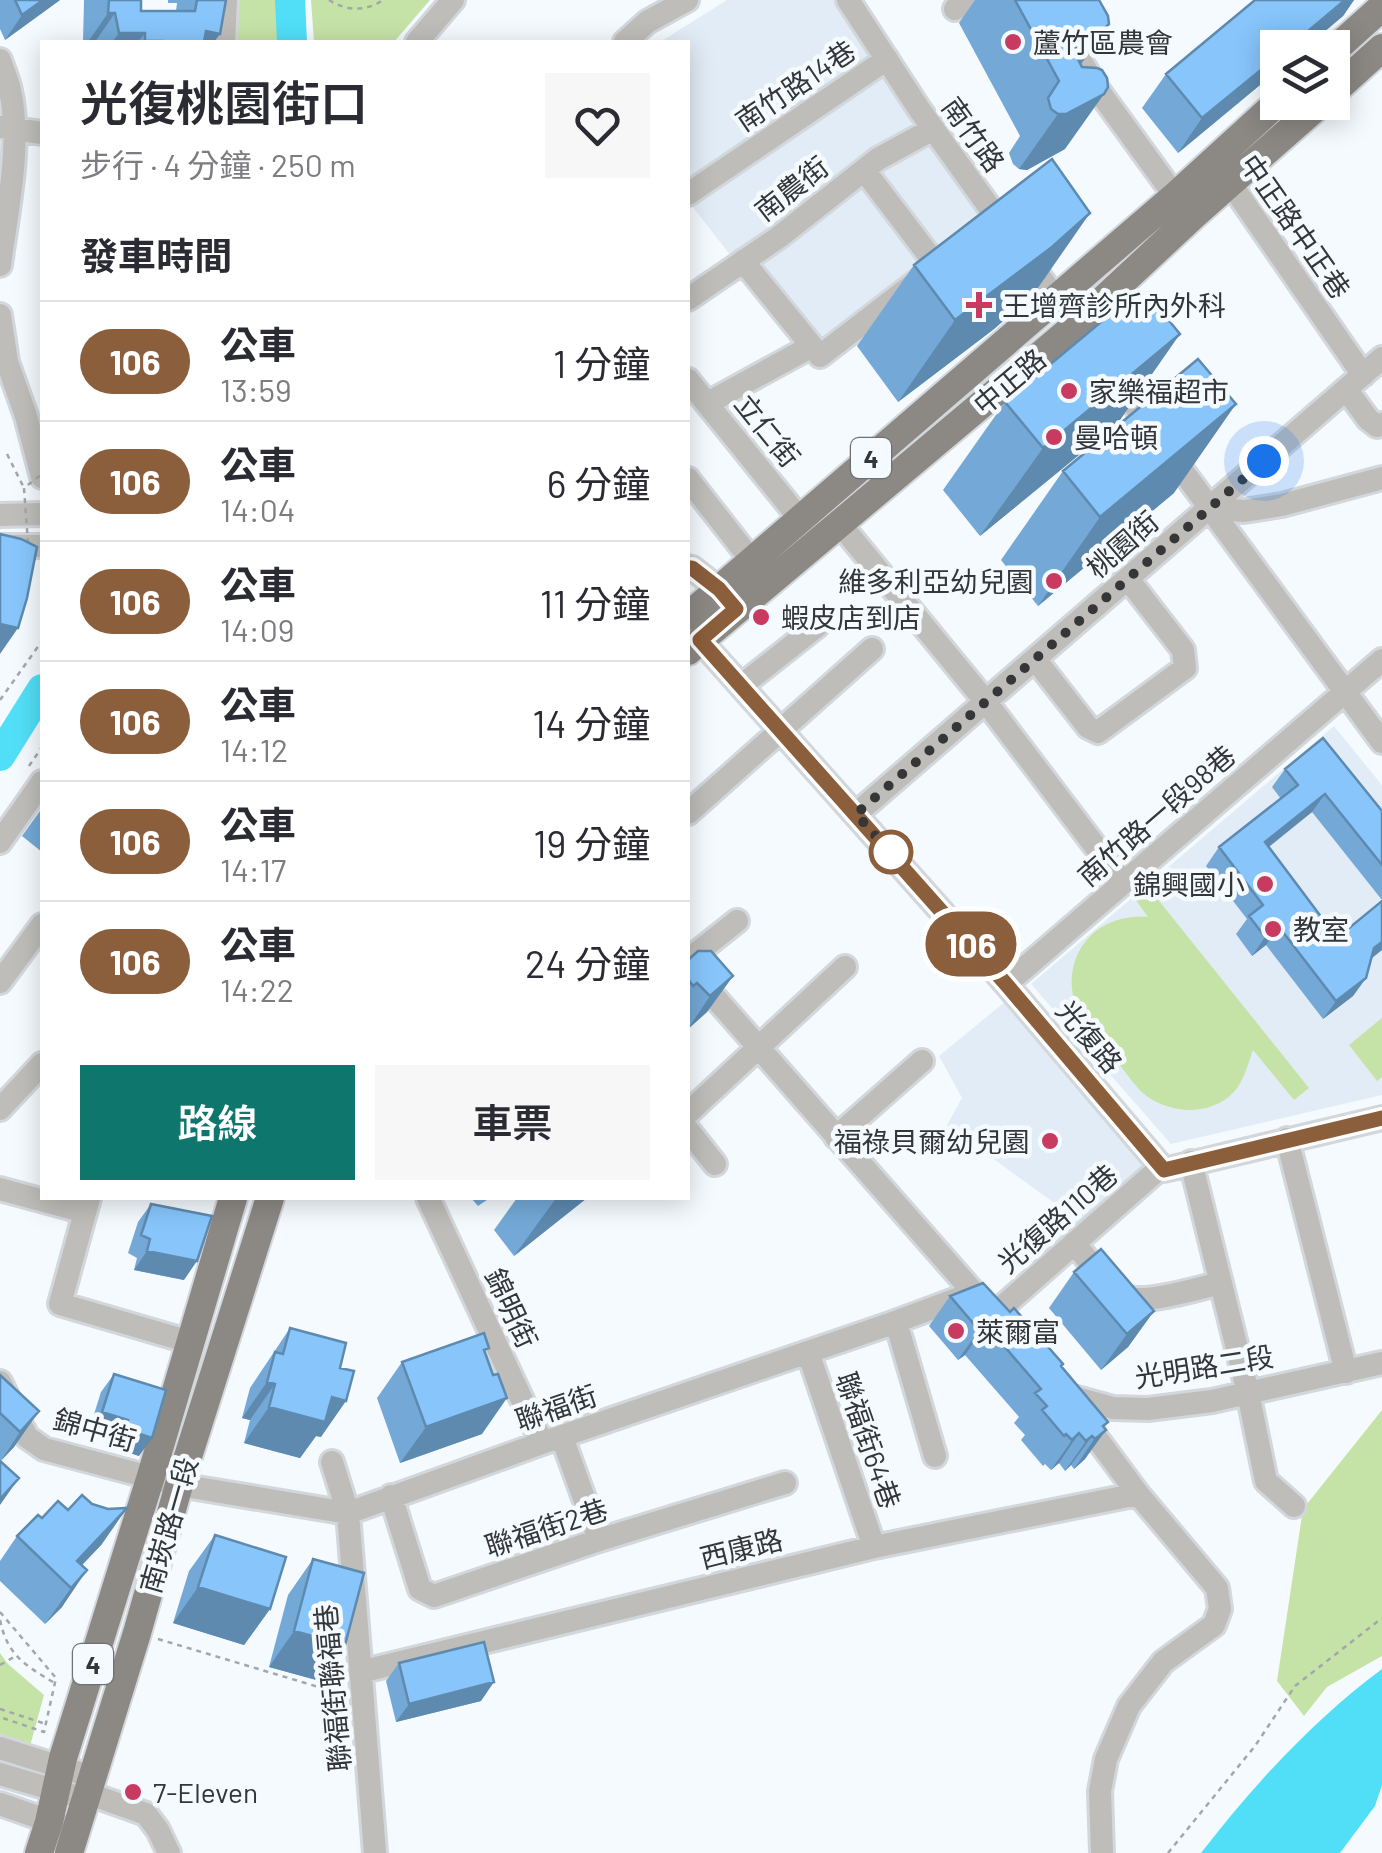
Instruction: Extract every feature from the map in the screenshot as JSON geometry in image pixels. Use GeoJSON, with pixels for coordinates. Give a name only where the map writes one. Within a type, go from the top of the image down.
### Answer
{"type":"FeatureCollection","features":[{"type":"Feature","properties":{"kind":"main road"},"geometry":{"type":"LineString","coordinates":[[1350,36],[1381,9]]}},
{"type":"Feature","properties":{"kind":"main road"},"geometry":{"type":"LineString","coordinates":[[1350,77],[1382,48]]}},
{"type":"Feature","properties":{"kind":"main road","name":"中正路"},"geometry":{"type":"LineString","coordinates":[[691,634],[728,599],[840,524],[1076,325],[1184,206],[1214,160],[1260,118]]}},
{"type":"Feature","properties":{"kind":"main road","name":"中正路"},"geometry":{"type":"LineString","coordinates":[[728,599],[752,561],[1055,300],[1184,206],[1232,184],[1302,120]]}},
{"type":"Feature","properties":{"kind":"main road","name":"南崁路一段"},"geometry":{"type":"LineString","coordinates":[[64,1835],[61,1768],[231,1200]]}},
{"type":"Feature","properties":{"kind":"main road","name":"南崁路一段"},"geometry":{"type":"LineString","coordinates":[[39,1853],[64,1835],[88,1790],[269,1200]]}},
{"type":"Feature","properties":{"kind":"street"},"geometry":{"type":"LineString","coordinates":[[224,40],[226,0]]}},
{"type":"Feature","properties":{"kind":"street"},"geometry":{"type":"LineString","coordinates":[[419,40],[453,0]]}},
{"type":"Feature","properties":{"kind":"street"},"geometry":{"type":"LineString","coordinates":[[627,40],[648,22],[687,0]]}},
{"type":"Feature","properties":{"kind":"street","name":"南竹路"},"geometry":{"type":"LineString","coordinates":[[848,0],[933,129],[1055,300],[1382,742]]}},
{"type":"Feature","properties":{"kind":"street"},"geometry":{"type":"LineString","coordinates":[[1044,0],[1098,90],[1184,206]]}},
{"type":"Feature","properties":{"kind":"street"},"geometry":{"type":"LineString","coordinates":[[0,60],[10,92],[10,186],[0,265]]}},
{"type":"Feature","properties":{"kind":"street","name":"南竹路14巷"},"geometry":{"type":"LineString","coordinates":[[690,193],[887,60]]}},
{"type":"Feature","properties":{"kind":"street"},"geometry":{"type":"LineString","coordinates":[[7,128],[40,133]]}},
{"type":"Feature","properties":{"kind":"street","name":"南農街"},"geometry":{"type":"LineString","coordinates":[[690,298],[779,237],[878,159],[933,129]]}},
{"type":"Feature","properties":{"kind":"street","name":"中正路中正巷"},"geometry":{"type":"LineString","coordinates":[[1214,160],[1354,382],[1368,419],[1377,426],[1382,424]]}},
{"type":"Feature","properties":{"kind":"street"},"geometry":{"type":"LineString","coordinates":[[708,403],[816,351],[937,266],[864,170]]}},
{"type":"Feature","properties":{"kind":"street"},"geometry":{"type":"LineString","coordinates":[[743,261],[816,351]]}},
{"type":"Feature","properties":{"kind":"street"},"geometry":{"type":"LineString","coordinates":[[0,316],[4,362],[26,416],[36,480]]}},
{"type":"Feature","properties":{"kind":"street","name":"桃園街"},"geometry":{"type":"LineString","coordinates":[[856,814],[1382,358]]}},
{"type":"Feature","properties":{"kind":"street","name":"立仁街"},"geometry":{"type":"LineString","coordinates":[[690,382],[800,519]]}},
{"type":"Feature","properties":{"kind":"street"},"geometry":{"type":"LineString","coordinates":[[1209,508],[1244,511],[1282,505],[1382,478]]}},
{"type":"Feature","properties":{"kind":"street"},"geometry":{"type":"LineString","coordinates":[[690,482],[752,561]]}},
{"type":"Feature","properties":{"kind":"street"},"geometry":{"type":"LineString","coordinates":[[0,515],[40,514]]}},
{"type":"Feature","properties":{"kind":"street"},"geometry":{"type":"LineString","coordinates":[[840,524],[986,702],[1123,883]]}},
{"type":"Feature","properties":{"kind":"street"},"geometry":{"type":"LineString","coordinates":[[0,546],[35,546]]}},
{"type":"Feature","properties":{"kind":"street"},"geometry":{"type":"LineString","coordinates":[[690,568],[728,599]]}},
{"type":"Feature","properties":{"kind":"street"},"geometry":{"type":"LineString","coordinates":[[1035,659],[1088,727],[1098,732],[1185,668],[1183,650],[1128,579]]}},
{"type":"Feature","properties":{"kind":"street"},"geometry":{"type":"LineString","coordinates":[[741,686],[817,626]]}},
{"type":"Feature","properties":{"kind":"street","name":"光復路"},"geometry":{"type":"LineString","coordinates":[[691,634],[1006,984],[1161,1167]]}},
{"type":"Feature","properties":{"kind":"street"},"geometry":{"type":"LineString","coordinates":[[690,812],[872,650]]}},
{"type":"Feature","properties":{"kind":"street","name":"南竹路一段98巷"},"geometry":{"type":"LineString","coordinates":[[1006,984],[1382,660]]}},
{"type":"Feature","properties":{"kind":"street"},"geometry":{"type":"LineString","coordinates":[[0,842],[40,785]]}},
{"type":"Feature","properties":{"kind":"street"},"geometry":{"type":"LineString","coordinates":[[690,962],[738,920]]}},
{"type":"Feature","properties":{"kind":"street"},"geometry":{"type":"LineString","coordinates":[[0,982],[40,929]]}},
{"type":"Feature","properties":{"kind":"street"},"geometry":{"type":"LineString","coordinates":[[690,966],[973,1293]]}},
{"type":"Feature","properties":{"kind":"street"},"geometry":{"type":"LineString","coordinates":[[690,1111],[845,967]]}},
{"type":"Feature","properties":{"kind":"street"},"geometry":{"type":"LineString","coordinates":[[836,1137],[922,1061]]}},
{"type":"Feature","properties":{"kind":"street"},"geometry":{"type":"LineString","coordinates":[[0,1109],[40,1066]]}},
{"type":"Feature","properties":{"kind":"street"},"geometry":{"type":"LineString","coordinates":[[1161,1167],[1164,1170],[1382,1118]]}},
{"type":"Feature","properties":{"kind":"street"},"geometry":{"type":"LineString","coordinates":[[690,1133],[715,1164]]}},
{"type":"Feature","properties":{"kind":"street"},"geometry":{"type":"LineString","coordinates":[[1287,1139],[1346,1372]]}},
{"type":"Feature","properties":{"kind":"street"},"geometry":{"type":"LineString","coordinates":[[1191,1162],[1266,1480],[1294,1506]]}},
{"type":"Feature","properties":{"kind":"street","name":"光復路110巷"},"geometry":{"type":"LineString","coordinates":[[973,1293],[999,1321],[1074,1242],[1161,1167]]}},
{"type":"Feature","properties":{"kind":"street"},"geometry":{"type":"LineString","coordinates":[[0,1189],[40,1196]]}},
{"type":"Feature","properties":{"kind":"street"},"geometry":{"type":"LineString","coordinates":[[60,1200],[87,1205],[60,1304],[190,1342]]}},
{"type":"Feature","properties":{"kind":"street","name":"錦明街"},"geometry":{"type":"LineString","coordinates":[[429,1200],[599,1540]]}},
{"type":"Feature","properties":{"kind":"street"},"geometry":{"type":"LineString","coordinates":[[1074,1242],[1124,1296],[1140,1300],[1221,1283]]}},
{"type":"Feature","properties":{"kind":"street","name":"聯福街"},"geometry":{"type":"LineString","coordinates":[[348,1513],[973,1293]]}},
{"type":"Feature","properties":{"kind":"street"},"geometry":{"type":"LineString","coordinates":[[896,1322],[935,1456]]}},
{"type":"Feature","properties":{"kind":"street","name":"聯福街64巷"},"geometry":{"type":"LineString","coordinates":[[808,1352],[874,1547]]}},
{"type":"Feature","properties":{"kind":"street","name":"光明路二段"},"geometry":{"type":"LineString","coordinates":[[1138,1494],[1058,1388],[1113,1408],[1148,1410],[1248,1393],[1382,1363]]}},
{"type":"Feature","properties":{"kind":"street","name":"錦中街"},"geometry":{"type":"LineString","coordinates":[[0,1382],[27,1437],[36,1445],[151,1476]]}},
{"type":"Feature","properties":{"kind":"street","name":"聯福街聯福巷"},"geometry":{"type":"LineString","coordinates":[[332,1462],[348,1513],[375,1853]]}},
{"type":"Feature","properties":{"kind":"street"},"geometry":{"type":"LineString","coordinates":[[151,1476],[179,1485],[348,1513]]}},
{"type":"Feature","properties":{"kind":"street","name":"聯福街2巷"},"geometry":{"type":"LineString","coordinates":[[390,1496],[420,1589],[434,1596],[785,1483]]}},
{"type":"Feature","properties":{"kind":"street"},"geometry":{"type":"LineString","coordinates":[[1102,1853],[1100,1791],[1106,1760],[1130,1706],[1164,1662],[1214,1625],[1220,1609],[1216,1588],[1138,1494]]}},
{"type":"Feature","properties":{"kind":"street","name":"西康路"},"geometry":{"type":"LineString","coordinates":[[360,1672],[874,1547],[1138,1494]]}},
{"type":"Feature","properties":{"kind":"street"},"geometry":{"type":"LineString","coordinates":[[0,1748],[61,1768],[88,1790]]}},
{"type":"Feature","properties":{"kind":"street"},"geometry":{"type":"LineString","coordinates":[[0,1774],[88,1790],[146,1814],[169,1853]]}},
{"type":"Feature","properties":{"kind":"street"},"geometry":{"type":"LineString","coordinates":[[0,1804],[64,1835]]}},
{"type":"Feature","properties":{"kind":"path"},"geometry":{"type":"LineString","coordinates":[[329,0],[342,8],[364,8],[383,0]]}},
{"type":"Feature","properties":{"kind":"path"},"geometry":{"type":"LineString","coordinates":[[7,454],[36,480],[35,546]]}},
{"type":"Feature","properties":{"kind":"path"},"geometry":{"type":"LineString","coordinates":[[0,700],[40,644]]}},
{"type":"Feature","properties":{"kind":"path"},"geometry":{"type":"LineString","coordinates":[[0,1612],[56,1678],[44,1732],[0,1717]]}},
{"type":"Feature","properties":{"kind":"path"},"geometry":{"type":"LineString","coordinates":[[1168,1853],[1255,1746],[1295,1686],[1382,1618]]}},
{"type":"Feature","properties":{"kind":"path"},"geometry":{"type":"LineString","coordinates":[[0,1620],[15,1656],[54,1682]]}},
{"type":"Feature","properties":{"kind":"path"},"geometry":{"type":"LineString","coordinates":[[137,1633],[362,1700]]}},
{"type":"Feature","properties":{"kind":"path"},"geometry":{"type":"LineString","coordinates":[[0,1665],[15,1656]]}},
{"type":"Feature","properties":{"kind":"path"},"geometry":{"type":"LineString","coordinates":[[0,1708],[47,1724]]}},
{"type":"Feature","properties":{"kind":"shaded area"},"geometry":{"type":"Polygon","coordinates":[[[727,0],[844,0],[992,217],[817,366],[690,204],[690,40],[663,40],[727,0]]]}},
{"type":"Feature","properties":{"kind":"shaded area","name":"錦興國小"},"geometry":{"type":"Polygon","coordinates":[[[1334,726],[1382,785],[1382,1095],[1171,1144],[1031,984],[1334,726]]]}},
{"type":"Feature","properties":{"kind":"shaded area","name":"福祿貝爾幼兒園"},"geometry":{"type":"Polygon","coordinates":[[[1006,1001],[1144,1158],[1139,1176],[1047,1254],[1041,1254],[1061,1208],[947,1125],[962,1098],[939,1056],[1006,1001]]]}},
{"type":"Feature","properties":{"kind":"green space"},"geometry":{"type":"Polygon","coordinates":[[[226,0],[282,0],[281,40],[224,40],[226,0]]]}},
{"type":"Feature","properties":{"kind":"green space"},"geometry":{"type":"Polygon","coordinates":[[[311,0],[430,0],[396,40],[314,40],[311,0]]]}},
{"type":"Feature","properties":{"kind":"green space"},"geometry":{"type":"Polygon","coordinates":[[[1148,887],[1309,1088],[1294,1100],[1253,1050],[1240,1083],[1225,1100],[1203,1109],[1169,1107],[1140,1090],[1087,1026],[1073,997],[1075,960],[1088,939],[1103,926],[1148,917],[1135,899],[1148,887]]]}},
{"type":"Feature","properties":{"kind":"green space"},"geometry":{"type":"Polygon","coordinates":[[[1382,1018],[1382,1077],[1377,1081],[1349,1045],[1382,1018]]]}},
{"type":"Feature","properties":{"kind":"green space"},"geometry":{"type":"Polygon","coordinates":[[[1382,1410],[1382,1656],[1327,1687],[1304,1716],[1277,1681],[1303,1509],[1382,1410]]]}},
{"type":"Feature","properties":{"kind":"green space"},"geometry":{"type":"Polygon","coordinates":[[[0,1653],[44,1695],[30,1746],[0,1734],[0,1653]]]}},
{"type":"Feature","properties":{"kind":"water"},"geometry":{"type":"Polygon","coordinates":[[[1382,1669],[1382,1785],[1375,1806],[1340,1853],[1201,1853],[1285,1755],[1382,1669]]]}},
{"type":"Feature","properties":{"kind":"building"},"geometry":{"type":"Polygon","coordinates":[[[15,0],[43,0],[22,15],[15,0]]]}},
{"type":"Feature","properties":{"kind":"building"},"geometry":{"type":"Polygon","coordinates":[[[109,0],[141,0],[141,11],[195,11],[197,0],[226,0],[220,34],[206,31],[204,40],[145,40],[145,33],[119,33],[115,13],[108,13],[109,0]]]}},
{"type":"Feature","properties":{"kind":"building"},"geometry":{"type":"Polygon","coordinates":[[[1015,0],[1099,0],[1109,24],[1072,48],[1082,67],[1102,70],[1108,87],[1104,94],[1066,114],[1051,109],[1048,98],[1059,81],[1015,0]]]}},
{"type":"Feature","properties":{"kind":"building"},"geometry":{"type":"Polygon","coordinates":[[[1255,0],[1345,0],[1309,30],[1260,30],[1260,71],[1202,118],[1166,74],[1255,0]]]}},
{"type":"Feature","properties":{"kind":"building"},"geometry":{"type":"Polygon","coordinates":[[[1052,159],[1090,213],[1052,247],[955,320],[914,265],[1052,159]]]}},
{"type":"Feature","properties":{"kind":"building"},"geometry":{"type":"Polygon","coordinates":[[[1131,297],[1141,309],[1152,300],[1180,334],[1043,448],[1005,402],[1131,297]]]}},
{"type":"Feature","properties":{"kind":"building"},"geometry":{"type":"Polygon","coordinates":[[[1198,359],[1236,404],[1100,517],[1063,471],[1198,359]]]}},
{"type":"Feature","properties":{"kind":"building"},"geometry":{"type":"Polygon","coordinates":[[[0,534],[37,547],[18,628],[0,624],[0,534]]]}},
{"type":"Feature","properties":{"kind":"building"},"geometry":{"type":"Polygon","coordinates":[[[1323,738],[1382,811],[1382,865],[1325,794],[1265,842],[1337,938],[1382,901],[1382,942],[1374,948],[1366,978],[1336,1001],[1279,927],[1265,937],[1249,916],[1263,905],[1219,847],[1298,785],[1285,769],[1323,738]]]}},
{"type":"Feature","properties":{"kind":"building"},"geometry":{"type":"Polygon","coordinates":[[[698,951],[711,951],[733,976],[710,996],[697,983],[693,986],[690,982],[690,958],[698,951]]]}},
{"type":"Feature","properties":{"kind":"building"},"geometry":{"type":"Polygon","coordinates":[[[151,1204],[212,1216],[197,1261],[147,1251],[150,1239],[141,1235],[151,1204]]]}},
{"type":"Feature","properties":{"kind":"building"},"geometry":{"type":"Polygon","coordinates":[[[1101,1249],[1154,1311],[1127,1334],[1074,1272],[1101,1249]]]}},
{"type":"Feature","properties":{"kind":"building"},"geometry":{"type":"Polygon","coordinates":[[[983,1283],[1010,1312],[1014,1308],[1108,1422],[1103,1426],[1106,1430],[1095,1439],[1092,1436],[1086,1441],[1079,1433],[1072,1440],[1064,1436],[1042,1410],[1047,1406],[1035,1393],[1041,1389],[986,1325],[979,1330],[950,1296],[983,1283]]]}},
{"type":"Feature","properties":{"kind":"building"},"geometry":{"type":"Polygon","coordinates":[[[290,1328],[346,1343],[340,1368],[354,1371],[346,1401],[332,1397],[325,1422],[269,1407],[275,1384],[267,1382],[275,1352],[283,1354],[290,1328]]]}},
{"type":"Feature","properties":{"kind":"building"},"geometry":{"type":"Polygon","coordinates":[[[484,1333],[489,1348],[484,1350],[507,1398],[426,1427],[402,1362],[484,1333]]]}},
{"type":"Feature","properties":{"kind":"building"},"geometry":{"type":"Polygon","coordinates":[[[114,1374],[166,1390],[152,1438],[125,1429],[128,1420],[102,1412],[114,1374]]]}},
{"type":"Feature","properties":{"kind":"building"},"geometry":{"type":"Polygon","coordinates":[[[0,1375],[39,1411],[20,1432],[0,1413],[0,1375]]]}},
{"type":"Feature","properties":{"kind":"building"},"geometry":{"type":"Polygon","coordinates":[[[0,1461],[19,1478],[0,1499],[0,1461]]]}},
{"type":"Feature","properties":{"kind":"building"},"geometry":{"type":"Polygon","coordinates":[[[82,1495],[92,1504],[108,1509],[127,1508],[77,1561],[87,1570],[71,1588],[17,1536],[58,1501],[68,1510],[82,1495]]]}},
{"type":"Feature","properties":{"kind":"building"},"geometry":{"type":"Polygon","coordinates":[[[215,1535],[286,1557],[270,1609],[198,1587],[215,1535]]]}},
{"type":"Feature","properties":{"kind":"building"},"geometry":{"type":"Polygon","coordinates":[[[313,1559],[364,1573],[345,1645],[294,1631],[313,1559]]]}},
{"type":"Feature","properties":{"kind":"building"},"geometry":{"type":"Polygon","coordinates":[[[484,1642],[494,1682],[409,1704],[399,1663],[484,1642]]]}},
{"type":"Feature","properties":{"kind":"waterway"},"geometry":{"type":"LineString","coordinates":[[290,0],[292,40]]}},
{"type":"Feature","properties":{"kind":"waterway"},"geometry":{"type":"LineString","coordinates":[[0,756],[40,692]]}},
{"type":"Feature","properties":{"kind":"bus line","name":"106"},"geometry":{"type":"LineString","coordinates":[[690,568],[719,589],[736,609],[700,640],[1006,984],[1164,1170],[1382,1118]]}},
{"type":"Feature","properties":{"kind":"place","name":"蘆竹區農會"},"geometry":{"type":"Point","coordinates":[1013,42]}},
{"type":"Feature","properties":{"kind":"place","name":"王增齊診所內外科"},"geometry":{"type":"Point","coordinates":[979,305]}},
{"type":"Feature","properties":{"kind":"place","name":"家樂福超市"},"geometry":{"type":"Point","coordinates":[1069,391]}},
{"type":"Feature","properties":{"kind":"place","name":"曼哈頓"},"geometry":{"type":"Point","coordinates":[1054,437]}},
{"type":"Feature","properties":{"kind":"place","name":"維多利亞幼兒園"},"geometry":{"type":"Point","coordinates":[1054,581]}},
{"type":"Feature","properties":{"kind":"place","name":"蝦皮店到店"},"geometry":{"type":"Point","coordinates":[761,617]}},
{"type":"Feature","properties":{"kind":"place","name":"錦興國小"},"geometry":{"type":"Point","coordinates":[1265,884]}},
{"type":"Feature","properties":{"kind":"place","name":"教室"},"geometry":{"type":"Point","coordinates":[1273,929]}},
{"type":"Feature","properties":{"kind":"place","name":"福祿貝爾幼兒園"},"geometry":{"type":"Point","coordinates":[1050,1141]}},
{"type":"Feature","properties":{"kind":"place","name":"萊爾富"},"geometry":{"type":"Point","coordinates":[956,1331]}},
{"type":"Feature","properties":{"kind":"place","name":"7-Eleven"},"geometry":{"type":"Point","coordinates":[133,1792]}},
{"type":"Feature","properties":{"kind":"route"},"geometry":{"type":"LineString","coordinates":[[891,852],[901,864],[856,814],[1264,461]]}}]}
